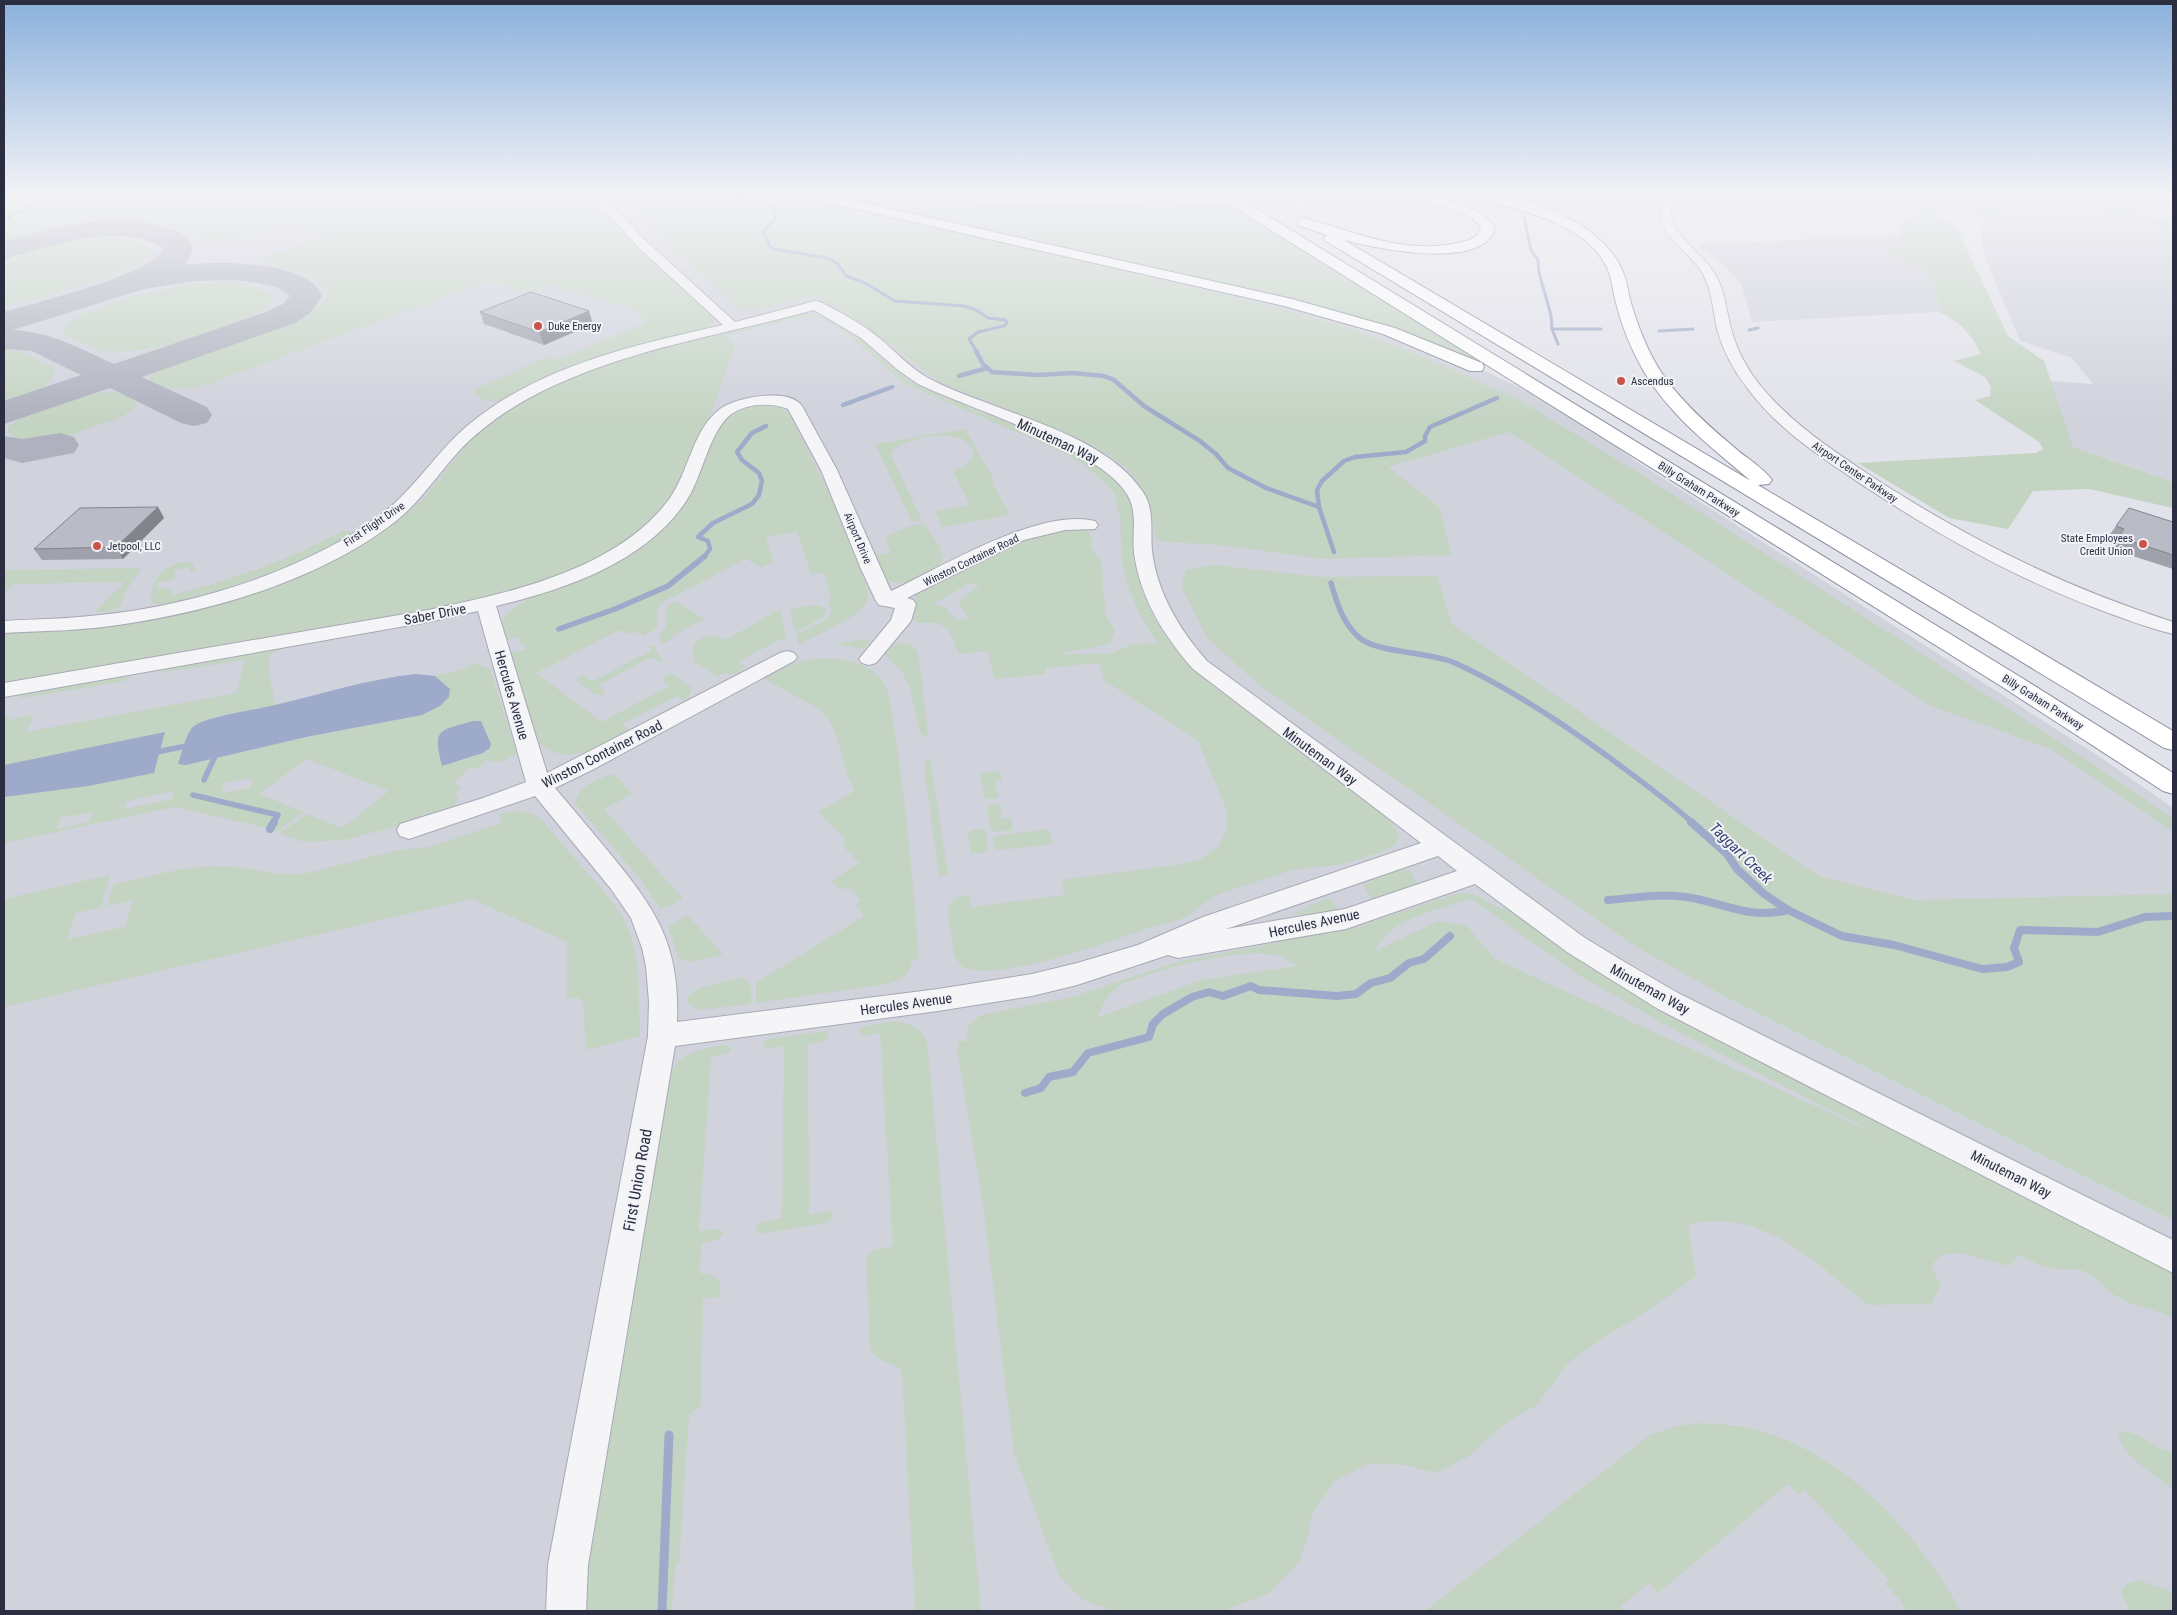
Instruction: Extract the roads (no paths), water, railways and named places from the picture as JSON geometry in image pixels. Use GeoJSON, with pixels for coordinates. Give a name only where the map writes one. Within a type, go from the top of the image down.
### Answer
{"type":"FeatureCollection","features":[{"type":"Feature","properties":{"kind":"highway"},"geometry":{"type":"LineString","coordinates":[[1145,269],[1255,294],[1364,323],[1444,353],[1523,389],[1655,462]]}},
{"type":"Feature","properties":{"kind":"highway","name":"Billy Graham Parkway"},"geometry":{"type":"LineString","coordinates":[[1344,269],[2013,683],[2173,785]]}},
{"type":"Feature","properties":{"kind":"highway","name":"Billy Graham Parkway"},"geometry":{"type":"LineString","coordinates":[[1382,269],[2173,742]]}},
{"type":"Feature","properties":{"kind":"highway"},"geometry":{"type":"LineString","coordinates":[[1615,269],[1633,335],[1643,356],[1662,384],[1693,420],[1723,449],[1766,484],[1928,595]]}},
{"type":"Feature","properties":{"kind":"street"},"geometry":{"type":"LineString","coordinates":[[670,269],[733,327]]}},
{"type":"Feature","properties":{"kind":"street","name":"Airport Center Parkway"},"geometry":{"type":"LineString","coordinates":[[1706,269],[1716,288],[1733,352],[1755,388],[1808,440],[1916,512],[1961,539],[2029,574],[2072,592],[2173,628]]}},
{"type":"Feature","properties":{"kind":"street","name":"Minuteman Way"},"geometry":{"type":"LineString","coordinates":[[733,327],[811,303],[859,329],[921,380],[1079,448],[1120,474],[1137,495],[1141,507],[1143,551],[1156,601],[1181,645],[1200,665],[1221,682],[1576,945],[1668,1001],[2173,1257]]}},
{"type":"Feature","properties":{"kind":"street","name":"First Flight Drive"},"geometry":{"type":"LineString","coordinates":[[4,627],[67,625],[132,617],[218,596],[287,572],[344,545],[388,518],[413,496],[463,438],[498,410],[529,392],[606,359],[669,341],[733,327]]}},
{"type":"Feature","properties":{"kind":"street","name":"Saber Drive"},"geometry":{"type":"LineString","coordinates":[[4,690],[428,616],[486,604],[549,585],[584,570],[626,548],[647,532],[674,506],[685,490],[716,418],[727,410],[743,404],[773,400],[785,402]]}},
{"type":"Feature","properties":{"kind":"street","name":"Airport Drive"},"geometry":{"type":"LineString","coordinates":[[785,402],[794,406],[830,470],[870,569],[886,601]]}},
{"type":"Feature","properties":{"kind":"street","name":"Winston Container Road"},"geometry":{"type":"LineString","coordinates":[[886,601],[1018,536],[1066,525],[1089,525]]}},
{"type":"Feature","properties":{"kind":"street"},"geometry":{"type":"LineString","coordinates":[[869,660],[901,621],[906,604],[886,601]]}},
{"type":"Feature","properties":{"kind":"street","name":"Hercules Avenue"},"geometry":{"type":"LineString","coordinates":[[486,604],[539,786]]}},
{"type":"Feature","properties":{"kind":"street","name":"Winston Container Road"},"geometry":{"type":"LineString","coordinates":[[409,830],[491,804],[539,786],[586,764],[787,657]]}},
{"type":"Feature","properties":{"kind":"street","name":"First Union Road"},"geometry":{"type":"LineString","coordinates":[[539,786],[635,902],[647,924],[660,965],[664,1018],[568,1565],[566,1611]]}},
{"type":"Feature","properties":{"kind":"street","name":"Hercules Avenue"},"geometry":{"type":"LineString","coordinates":[[662,1036],[1032,985],[1077,974],[1146,952],[1212,924],[1442,845]]}},
{"type":"Feature","properties":{"kind":"street","name":"Hercules Avenue"},"geometry":{"type":"LineString","coordinates":[[1146,952],[1346,919],[1478,873]]}},
{"type":"Feature","properties":{"kind":"street"},"geometry":{"type":"LineString","coordinates":[[1267,905],[1296,928]]}},
{"type":"Feature","properties":{"kind":"water"},"geometry":{"type":"Polygon","coordinates":[[[416,674],[435,676],[450,689],[449,697],[440,706],[422,715],[306,737],[186,765],[178,764],[190,731],[198,724],[207,720],[363,683],[416,674]]]}},
{"type":"Feature","properties":{"kind":"water"},"geometry":{"type":"Polygon","coordinates":[[[473,721],[481,721],[491,744],[490,748],[483,753],[442,766],[438,744],[438,738],[441,733],[452,727],[473,721]]]}},
{"type":"Feature","properties":{"kind":"water"},"geometry":{"type":"Polygon","coordinates":[[[165,732],[154,773],[88,786],[4,797],[4,765],[165,732]]]}},
{"type":"Feature","properties":{"kind":"waterway"},"geometry":{"type":"LineString","coordinates":[[842,269],[846,276],[865,283],[895,301],[964,306],[976,310],[988,318],[1005,320],[1007,323],[1004,326],[978,332],[969,339],[977,352]]}},
{"type":"Feature","properties":{"kind":"waterway","name":"Taggart Creek"},"geometry":{"type":"LineString","coordinates":[[1539,269],[1551,315],[1552,329]]}},
{"type":"Feature","properties":{"kind":"waterway"},"geometry":{"type":"LineString","coordinates":[[1749,330],[1758,328]]}},
{"type":"Feature","properties":{"kind":"waterway"},"geometry":{"type":"LineString","coordinates":[[1552,329],[1601,329]]}},
{"type":"Feature","properties":{"kind":"waterway","name":"Taggart Creek"},"geometry":{"type":"LineString","coordinates":[[1552,329],[1558,344]]}},
{"type":"Feature","properties":{"kind":"waterway"},"geometry":{"type":"LineString","coordinates":[[1659,331],[1693,329]]}},
{"type":"Feature","properties":{"kind":"waterway"},"geometry":{"type":"LineString","coordinates":[[976,351],[983,364],[992,372],[1037,375],[1073,373],[1104,376],[1114,380],[1144,406],[1200,441],[1216,454],[1228,468],[1266,488],[1319,507]]}},
{"type":"Feature","properties":{"kind":"waterway"},"geometry":{"type":"LineString","coordinates":[[959,376],[987,368]]}},
{"type":"Feature","properties":{"kind":"waterway"},"geometry":{"type":"LineString","coordinates":[[843,405],[892,387]]}},
{"type":"Feature","properties":{"kind":"waterway","name":"Taggart Creek"},"geometry":{"type":"LineString","coordinates":[[1319,507],[1317,490],[1322,481],[1344,461],[1355,457],[1406,452],[1425,441],[1425,436],[1430,427],[1497,398]]}},
{"type":"Feature","properties":{"kind":"waterway"},"geometry":{"type":"LineString","coordinates":[[704,557],[710,549],[708,541],[698,537],[713,523],[752,504],[759,495],[762,481],[759,473],[742,460],[737,452],[752,433],[766,426]]}},
{"type":"Feature","properties":{"kind":"waterway","name":"Taggart Creek"},"geometry":{"type":"LineString","coordinates":[[1319,507],[1334,552]]}},
{"type":"Feature","properties":{"kind":"waterway"},"geometry":{"type":"LineString","coordinates":[[559,629],[615,609],[668,586],[704,557]]}},
{"type":"Feature","properties":{"kind":"waterway","name":"Taggart Creek"},"geometry":{"type":"LineString","coordinates":[[1331,583],[1338,606],[1345,620],[1361,639],[1380,647],[1445,659],[1496,683],[1535,706],[1592,745],[1652,789],[1693,823]]}},
{"type":"Feature","properties":{"kind":"waterway"},"geometry":{"type":"LineString","coordinates":[[152,753],[191,745]]}},
{"type":"Feature","properties":{"kind":"waterway"},"geometry":{"type":"LineString","coordinates":[[204,780],[217,752]]}},
{"type":"Feature","properties":{"kind":"waterway"},"geometry":{"type":"LineString","coordinates":[[193,795],[278,815],[273,823]]}},
{"type":"Feature","properties":{"kind":"waterway"},"geometry":{"type":"LineString","coordinates":[[270,829],[274,822]]}},
{"type":"Feature","properties":{"kind":"waterway","name":"Taggart Creek"},"geometry":{"type":"LineString","coordinates":[[1691,822],[1727,854],[1737,869],[1764,894],[1788,910]]}},
{"type":"Feature","properties":{"kind":"waterway"},"geometry":{"type":"LineString","coordinates":[[1608,900],[1647,896],[1676,896],[1699,899],[1747,912],[1773,913],[1788,910]]}},
{"type":"Feature","properties":{"kind":"waterway","name":"Taggart Creek"},"geometry":{"type":"LineString","coordinates":[[1788,910],[1842,936],[1894,945],[1982,969],[2007,967],[2019,962],[2014,948],[2020,930],[2098,932],[2145,917],[2173,916]]}},
{"type":"Feature","properties":{"kind":"waterway"},"geometry":{"type":"LineString","coordinates":[[1025,1093],[1041,1088],[1049,1077],[1073,1072],[1088,1053],[1149,1037],[1153,1024],[1163,1014],[1192,997],[1209,992],[1223,996],[1251,986],[1259,990],[1337,996],[1356,994],[1371,983],[1390,978],[1409,963],[1424,959],[1450,936]]}},
{"type":"Feature","properties":{"kind":"waterway"},"geometry":{"type":"LineString","coordinates":[[662,1611],[669,1435]]}},
{"type":"Feature","properties":{"kind":"place","name":"Duke Energy"},"geometry":{"type":"Point","coordinates":[538,326]}},
{"type":"Feature","properties":{"kind":"place","name":"Ascendus"},"geometry":{"type":"Point","coordinates":[1621,381]}},
{"type":"Feature","properties":{"kind":"place","name":"State Employees Credit Union"},"geometry":{"type":"Point","coordinates":[2143,544]}},
{"type":"Feature","properties":{"kind":"place","name":"Jetpool, LLC"},"geometry":{"type":"Point","coordinates":[97,546]}}]}
